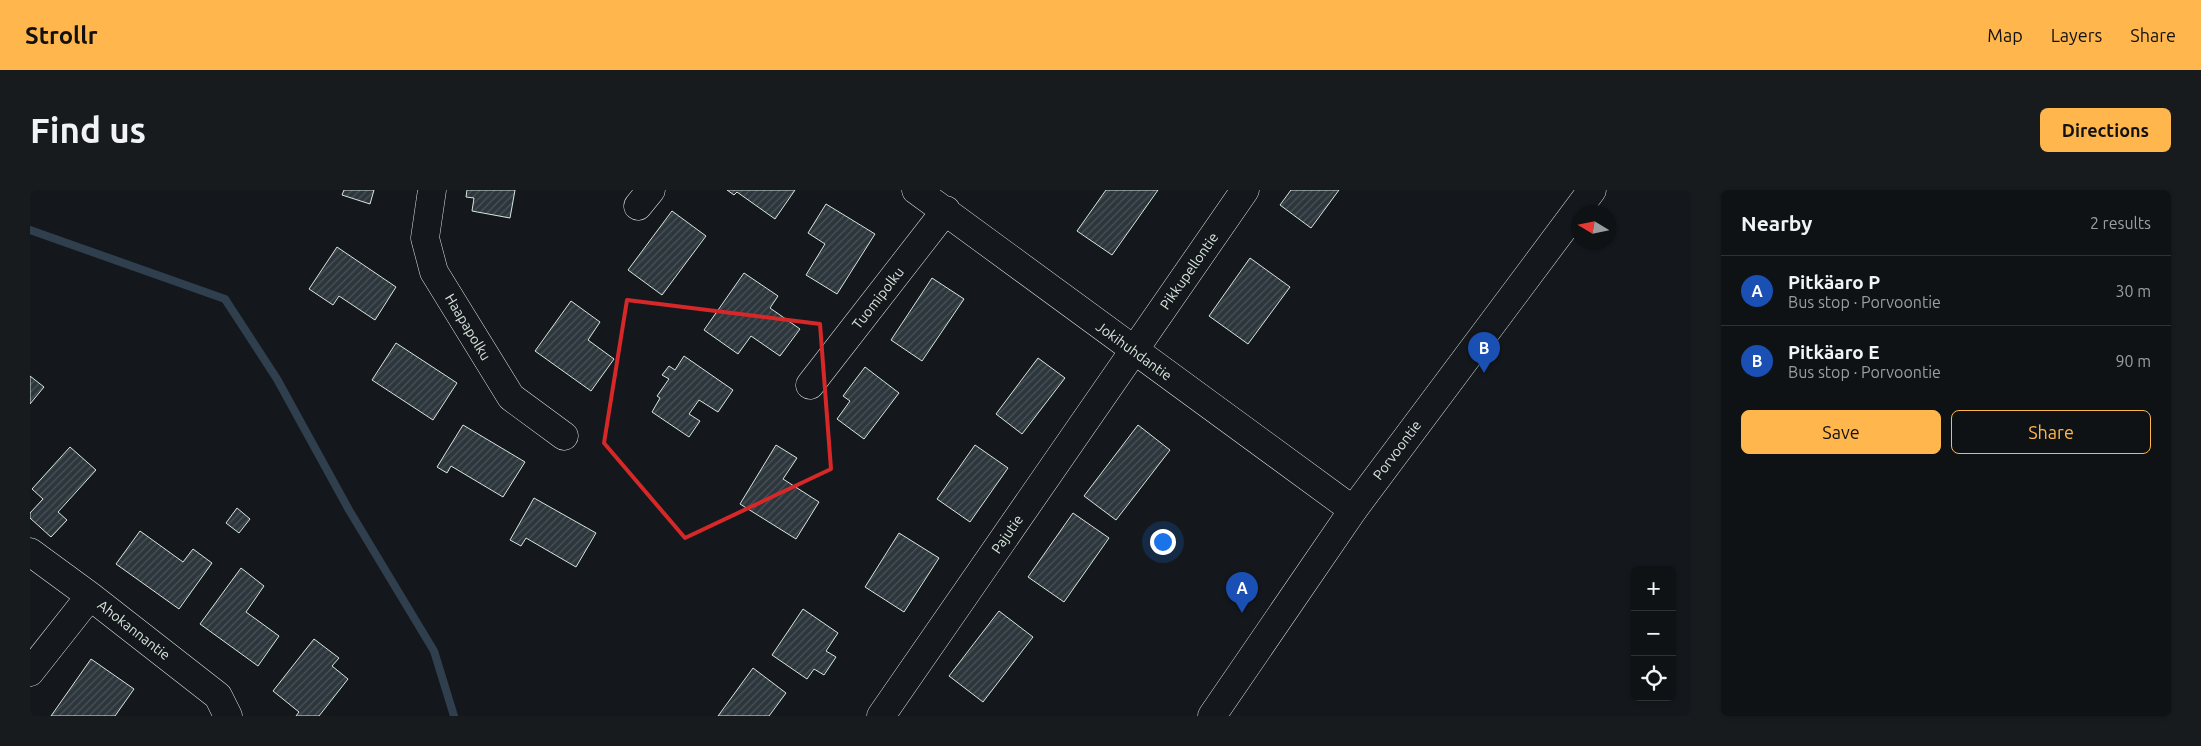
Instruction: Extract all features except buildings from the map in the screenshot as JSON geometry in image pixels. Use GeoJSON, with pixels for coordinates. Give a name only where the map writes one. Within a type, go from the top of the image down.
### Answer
{"type":"FeatureCollection","features":[{"type":"Feature","properties":{"kind":"street","name":"Haapapolku"},"geometry":{"type":"LineString","coordinates":[[432,190],[425,238],[434,272],[510,397],[564,436]]}},
{"type":"Feature","properties":{"kind":"street","name":"Jokihuhdantie"},"geometry":{"type":"LineString","coordinates":[[916,190],[946,210],[1134,351],[1352,510]]}},
{"type":"Feature","properties":{"kind":"street","name":"Pikkupellontie"},"geometry":{"type":"LineString","coordinates":[[1134,351],[1245,190]]}},
{"type":"Feature","properties":{"kind":"street","name":"Porvoontie"},"geometry":{"type":"LineString","coordinates":[[1212,716],[1352,510],[1592,190]]}},
{"type":"Feature","properties":{"kind":"street","name":"Tuomipolku"},"geometry":{"type":"LineString","coordinates":[[810,385],[946,210]]}},
{"type":"Feature","properties":{"kind":"street","name":"Pajutie"},"geometry":{"type":"LineString","coordinates":[[881,716],[1134,351]]}},
{"type":"Feature","properties":{"kind":"street","name":"Ahokannantie"},"geometry":{"type":"LineString","coordinates":[[30,552],[90,596],[218,696],[228,716]]}},
{"type":"Feature","properties":{"kind":"street"},"geometry":{"type":"LineString","coordinates":[[30,672],[90,596]]}},
{"type":"Feature","properties":{"kind":"highlighted area"},"geometry":{"type":"Polygon","coordinates":[[[627,300],[820,324],[831,469],[685,538],[604,443],[627,300]]]}},
{"type":"Feature","properties":{"kind":"waterway"},"geometry":{"type":"LineString","coordinates":[[30,230],[225,299],[277,379],[349,510],[434,651],[454,716]]}},
{"type":"Feature","properties":{"kind":"place","name":"Pitkäaro E"},"geometry":{"type":"Point","coordinates":[1484,373]}},
{"type":"Feature","properties":{"kind":"place","name":"Pitkäaro P"},"geometry":{"type":"Point","coordinates":[1242,613]}}]}
